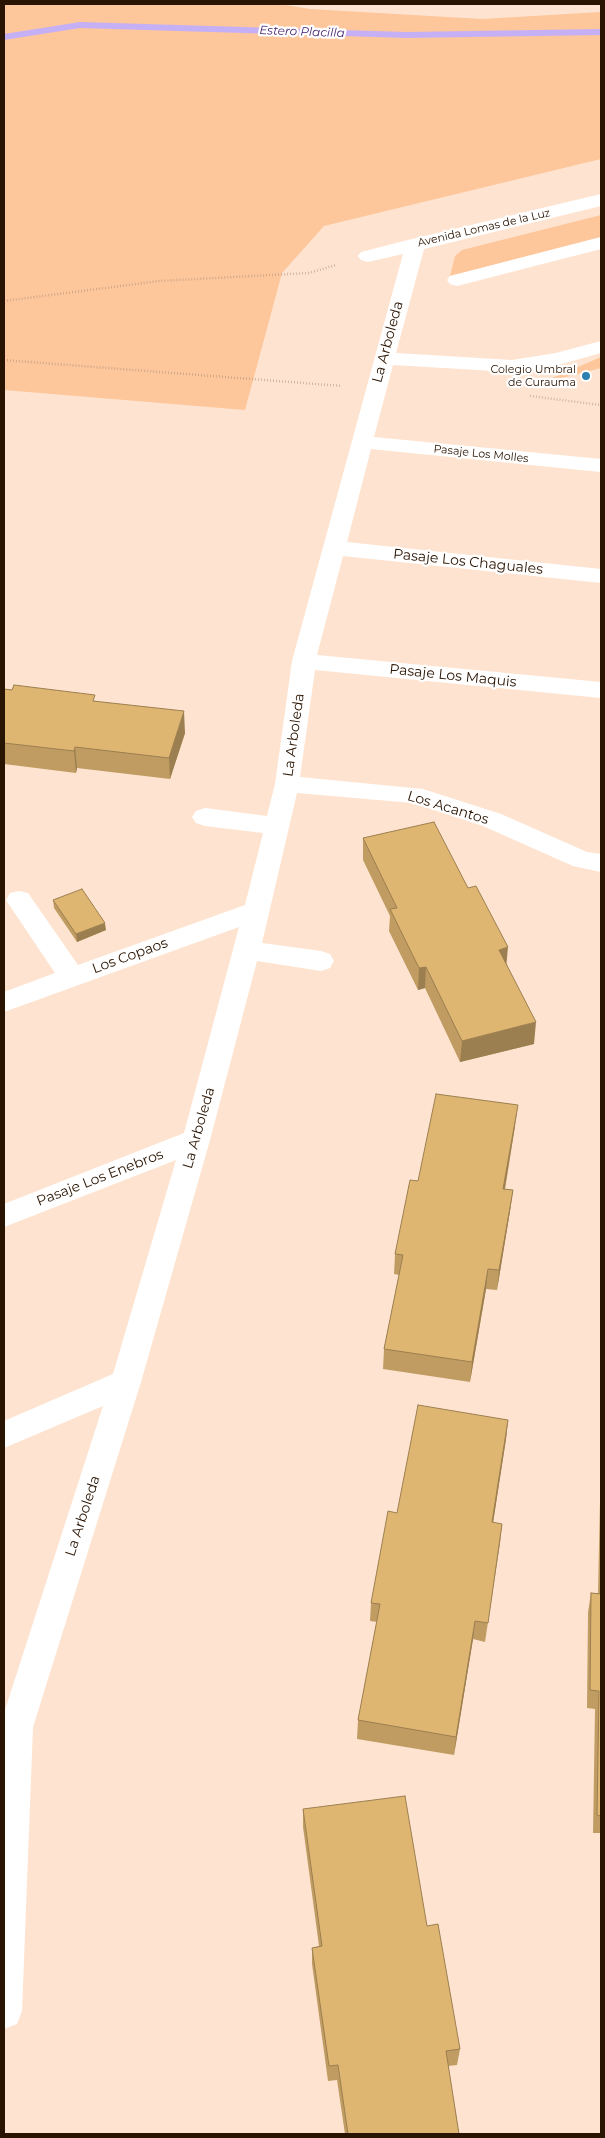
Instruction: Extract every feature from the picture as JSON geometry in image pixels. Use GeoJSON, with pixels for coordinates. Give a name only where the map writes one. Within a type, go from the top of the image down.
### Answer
{"type":"FeatureCollection","features":[{"type":"Feature","properties":{"kind":"street","name":"Avenida Lomas de la Luz"},"geometry":{"type":"LineString","coordinates":[[368,256],[601,200]]}},
{"type":"Feature","properties":{"kind":"street"},"geometry":{"type":"LineString","coordinates":[[457,280],[601,243]]}},
{"type":"Feature","properties":{"kind":"street","name":"La Arboleda"},"geometry":{"type":"LineString","coordinates":[[4,2012],[10,1730],[126,1382],[196,1140],[248,950],[288,784],[304,661],[415,244]]}},
{"type":"Feature","properties":{"kind":"street"},"geometry":{"type":"LineString","coordinates":[[385,358],[512,366],[558,359],[601,347]]}},
{"type":"Feature","properties":{"kind":"street","name":"Pasaje Los Molles"},"geometry":{"type":"LineString","coordinates":[[361,442],[601,466]]}},
{"type":"Feature","properties":{"kind":"street","name":"Pasaje Los Chaguales"},"geometry":{"type":"LineString","coordinates":[[335,548],[601,576]]}},
{"type":"Feature","properties":{"kind":"street","name":"Pasaje Los Maquis"},"geometry":{"type":"LineString","coordinates":[[304,661],[601,690]]}},
{"type":"Feature","properties":{"kind":"street","name":"Los Acantos"},"geometry":{"type":"LineString","coordinates":[[288,784],[414,795],[492,820],[582,860],[601,863]]}},
{"type":"Feature","properties":{"kind":"street"},"geometry":{"type":"LineString","coordinates":[[205,817],[277,826]]}},
{"type":"Feature","properties":{"kind":"street"},"geometry":{"type":"LineString","coordinates":[[19,900],[72,977]]}},
{"type":"Feature","properties":{"kind":"street","name":"Los Copaos"},"geometry":{"type":"LineString","coordinates":[[4,1002],[256,911]]}},
{"type":"Feature","properties":{"kind":"street"},"geometry":{"type":"LineString","coordinates":[[248,950],[321,961]]}},
{"type":"Feature","properties":{"kind":"street","name":"Pasaje Los Enebros"},"geometry":{"type":"LineString","coordinates":[[4,1216],[196,1140]]}},
{"type":"Feature","properties":{"kind":"street"},"geometry":{"type":"LineString","coordinates":[[4,1435],[126,1382]]}},
{"type":"Feature","properties":{"kind":"path"},"geometry":{"type":"LineString","coordinates":[[4,301],[160,281],[309,272],[368,256]]}},
{"type":"Feature","properties":{"kind":"path"},"geometry":{"type":"LineString","coordinates":[[4,360],[376,388]]}},
{"type":"Feature","properties":{"kind":"shaded area"},"geometry":{"type":"Polygon","coordinates":[[[4,4],[279,4],[310,9],[482,19],[601,12],[601,159],[324,226],[282,273],[245,410],[4,390],[4,4]]]}},
{"type":"Feature","properties":{"kind":"shaded area"},"geometry":{"type":"Polygon","coordinates":[[[601,215],[601,237],[450,276],[455,256],[462,250],[601,215]]]}},
{"type":"Feature","properties":{"kind":"shaded area"},"geometry":{"type":"Polygon","coordinates":[[[601,357],[601,368],[538,384],[601,357]]]}},
{"type":"Feature","properties":{"kind":"building"},"geometry":{"type":"Polygon","coordinates":[[[14,685],[95,695],[93,701],[184,711],[169,758],[75,747],[74,751],[4,743],[4,689],[12,690],[14,685]]]}},
{"type":"Feature","properties":{"kind":"building"},"geometry":{"type":"Polygon","coordinates":[[[434,822],[468,888],[476,886],[508,947],[499,950],[536,1022],[462,1041],[426,967],[419,968],[390,909],[397,908],[363,838],[434,822]]]}},
{"type":"Feature","properties":{"kind":"building"},"geometry":{"type":"Polygon","coordinates":[[[82,889],[105,923],[76,934],[53,900],[82,889]]]}},
{"type":"Feature","properties":{"kind":"building"},"geometry":{"type":"Polygon","coordinates":[[[436,1094],[518,1105],[503,1189],[513,1190],[499,1270],[488,1269],[472,1362],[384,1349],[403,1255],[395,1254],[410,1180],[418,1181],[436,1094]]]}},
{"type":"Feature","properties":{"kind":"building"},"geometry":{"type":"Polygon","coordinates":[[[418,1405],[508,1420],[492,1522],[502,1524],[488,1623],[475,1621],[456,1737],[358,1720],[380,1604],[371,1603],[388,1511],[397,1513],[418,1405]]]}},
{"type":"Feature","properties":{"kind":"building"},"geometry":{"type":"Polygon","coordinates":[[[591,1593],[601,1594],[601,1816],[597,1815],[599,1691],[590,1690],[591,1593]]]}},
{"type":"Feature","properties":{"kind":"building"},"geometry":{"type":"Polygon","coordinates":[[[405,1796],[427,1926],[438,1924],[460,2049],[446,2051],[459,2134],[348,2134],[338,2065],[329,2066],[312,1948],[322,1946],[303,1809],[405,1796]]]}},
{"type":"Feature","properties":{"kind":"waterway","name":"Estero Placilla"},"geometry":{"type":"LineString","coordinates":[[4,37],[80,25],[407,35],[601,32]]}},
{"type":"Feature","properties":{"kind":"place","name":"Colegio Umbral de Curauma"},"geometry":{"type":"Point","coordinates":[586,376]}}]}
